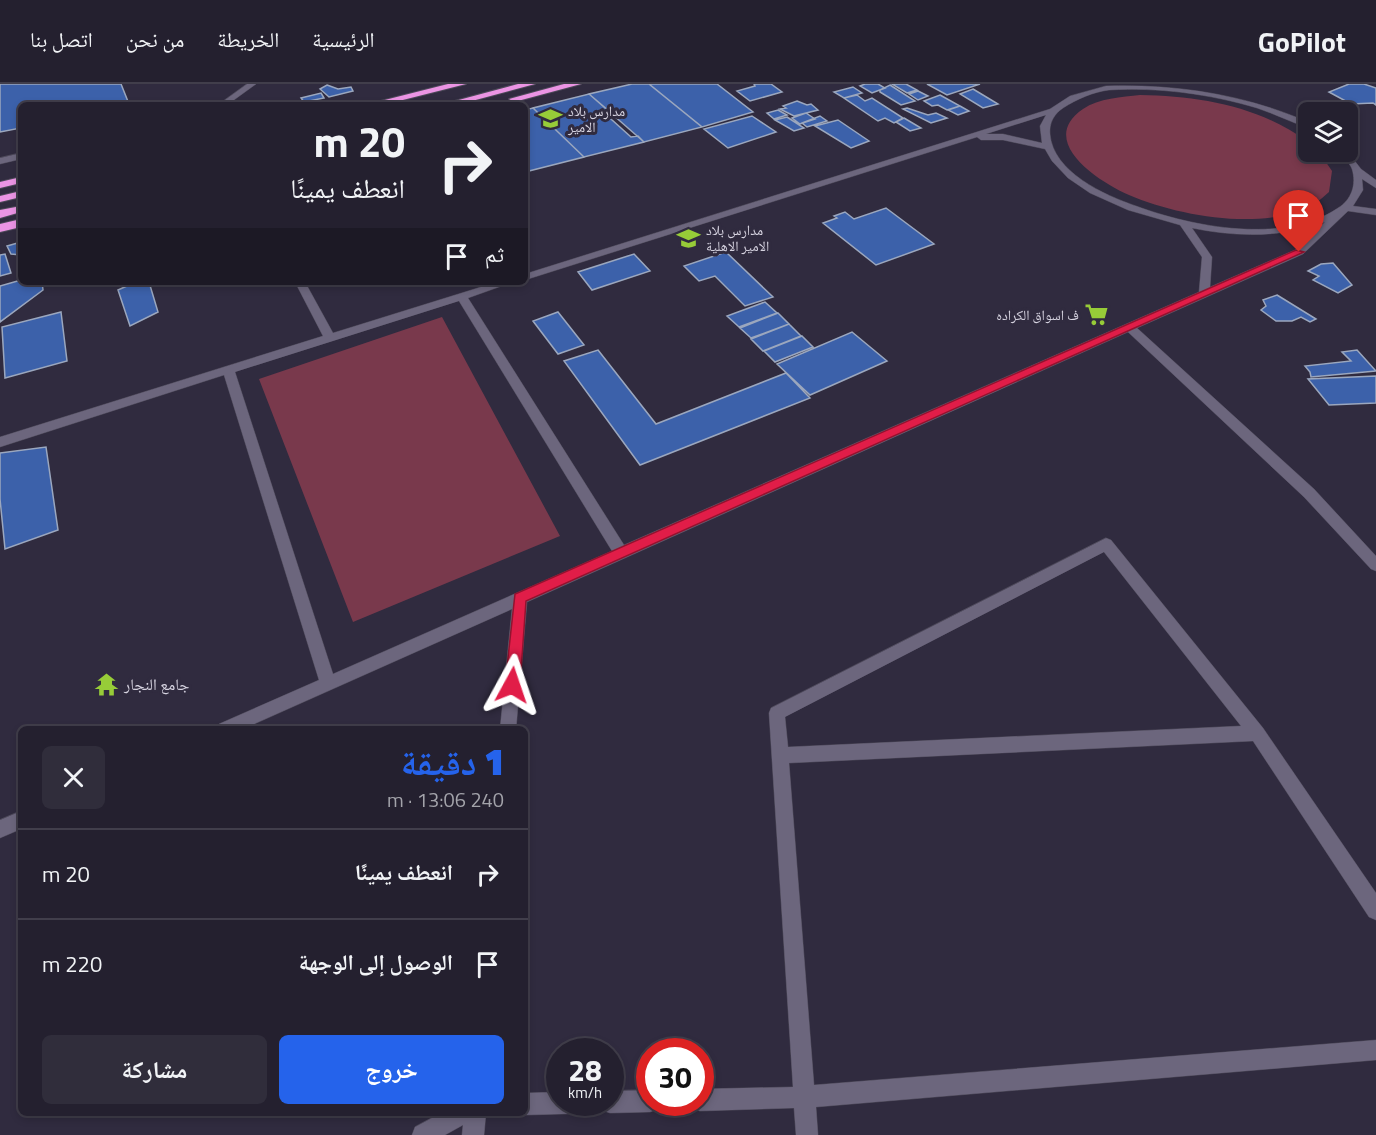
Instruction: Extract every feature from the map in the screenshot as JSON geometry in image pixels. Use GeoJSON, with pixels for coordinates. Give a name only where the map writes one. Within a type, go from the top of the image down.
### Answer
{"type":"FeatureCollection","features":[{"type":"Feature","properties":{"kind":"highway"},"geometry":{"type":"LineString","coordinates":[[383,102],[461,84]]}},
{"type":"Feature","properties":{"kind":"highway"},"geometry":{"type":"LineString","coordinates":[[457,102],[530,84]]}},
{"type":"Feature","properties":{"kind":"highway"},"geometry":{"type":"LineString","coordinates":[[503,102],[576,84]]}},
{"type":"Feature","properties":{"kind":"highway"},"geometry":{"type":"LineString","coordinates":[[0,185],[18,181]]}},
{"type":"Feature","properties":{"kind":"highway"},"geometry":{"type":"LineString","coordinates":[[0,199],[18,195]]}},
{"type":"Feature","properties":{"kind":"highway"},"geometry":{"type":"LineString","coordinates":[[0,214],[18,210]]}},
{"type":"Feature","properties":{"kind":"highway"},"geometry":{"type":"LineString","coordinates":[[0,228],[18,224]]}},
{"type":"Feature","properties":{"kind":"street"},"geometry":{"type":"LineString","coordinates":[[226,102],[252,84]]}},
{"type":"Feature","properties":{"kind":"street"},"geometry":{"type":"LineString","coordinates":[[528,276],[1051,111],[1073,97],[1106,88],[1147,85],[1193,86],[1276,110],[1298,120]]}},
{"type":"Feature","properties":{"kind":"street"},"geometry":{"type":"LineString","coordinates":[[1051,111],[1043,127],[1045,146],[1057,164],[1078,182],[1097,193],[1143,213],[1184,224],[1230,231],[1274,232],[1311,226],[1339,215]]}},
{"type":"Feature","properties":{"kind":"street"},"geometry":{"type":"LineString","coordinates":[[966,137],[1003,137],[1045,146]]}},
{"type":"Feature","properties":{"kind":"street"},"geometry":{"type":"LineString","coordinates":[[0,161],[18,157]]}},
{"type":"Feature","properties":{"kind":"street"},"geometry":{"type":"LineString","coordinates":[[1351,162],[1376,185]]}},
{"type":"Feature","properties":{"kind":"street"},"geometry":{"type":"LineString","coordinates":[[232,726],[1299,252],[1349,208],[1358,196],[1360,183],[1357,170]]}},
{"type":"Feature","properties":{"kind":"street"},"geometry":{"type":"LineString","coordinates":[[1349,208],[1376,212]]}},
{"type":"Feature","properties":{"kind":"street"},"geometry":{"type":"LineString","coordinates":[[1184,224],[1207,257],[1204,293]]}},
{"type":"Feature","properties":{"kind":"street"},"geometry":{"type":"LineString","coordinates":[[302,285],[330,339]]}},
{"type":"Feature","properties":{"kind":"street"},"geometry":{"type":"LineString","coordinates":[[0,442],[499,285]]}},
{"type":"Feature","properties":{"kind":"street"},"geometry":{"type":"LineString","coordinates":[[462,297],[621,553]]}},
{"type":"Feature","properties":{"kind":"street"},"geometry":{"type":"LineString","coordinates":[[1129,327],[1309,492],[1376,565]]}},
{"type":"Feature","properties":{"kind":"street"},"geometry":{"type":"LineString","coordinates":[[229,371],[328,683]]}},
{"type":"Feature","properties":{"kind":"street"},"geometry":{"type":"LineString","coordinates":[[807,1135],[777,712],[1106,544],[1257,733],[1376,910]]}},
{"type":"Feature","properties":{"kind":"street"},"geometry":{"type":"LineString","coordinates":[[508,726],[520,598]]}},
{"type":"Feature","properties":{"kind":"street"},"geometry":{"type":"LineString","coordinates":[[781,755],[1257,733]]}},
{"type":"Feature","properties":{"kind":"street"},"geometry":{"type":"LineString","coordinates":[[0,829],[18,821]]}},
{"type":"Feature","properties":{"kind":"street"},"geometry":{"type":"LineString","coordinates":[[714,1100],[804,1097],[1376,1050]]}},
{"type":"Feature","properties":{"kind":"street"},"geometry":{"type":"LineString","coordinates":[[528,1104],[546,1103]]}},
{"type":"Feature","properties":{"kind":"street"},"geometry":{"type":"LineString","coordinates":[[423,1135],[458,1116]]}},
{"type":"Feature","properties":{"kind":"street"},"geometry":{"type":"LineString","coordinates":[[473,1135],[475,1116]]}},
{"type":"Feature","properties":{"kind":"shaded area"},"geometry":{"type":"Polygon","coordinates":[[[1140,95],[1185,98],[1228,105],[1270,120],[1298,136],[1298,162],[1326,162],[1332,171],[1329,192],[1311,207],[1288,215],[1242,219],[1218,218],[1170,209],[1129,195],[1089,171],[1069,147],[1066,134],[1070,121],[1083,109],[1096,102],[1140,95]]]}},
{"type":"Feature","properties":{"kind":"shaded area"},"geometry":{"type":"Polygon","coordinates":[[[442,317],[560,536],[353,622],[259,379],[442,317]]]}},
{"type":"Feature","properties":{"kind":"building"},"geometry":{"type":"Polygon","coordinates":[[[0,84],[121,84],[128,102],[18,102],[18,129],[0,132],[0,84]]]}},
{"type":"Feature","properties":{"kind":"building"},"geometry":{"type":"Polygon","coordinates":[[[632,84],[649,84],[702,127],[644,142],[589,94],[632,84]]]}},
{"type":"Feature","properties":{"kind":"building"},"geometry":{"type":"Polygon","coordinates":[[[649,84],[717,84],[753,112],[702,127],[649,84]]]}},
{"type":"Feature","properties":{"kind":"building"},"geometry":{"type":"Polygon","coordinates":[[[754,84],[771,84],[782,92],[750,101],[737,91],[755,86],[754,84]]]}},
{"type":"Feature","properties":{"kind":"building"},"geometry":{"type":"Polygon","coordinates":[[[878,84],[885,88],[872,93],[860,86],[878,84]]]}},
{"type":"Feature","properties":{"kind":"building"},"geometry":{"type":"Polygon","coordinates":[[[892,84],[906,84],[917,90],[907,93],[892,84]]]}},
{"type":"Feature","properties":{"kind":"building"},"geometry":{"type":"Polygon","coordinates":[[[927,84],[980,84],[947,95],[927,84]]]}},
{"type":"Feature","properties":{"kind":"building"},"geometry":{"type":"Polygon","coordinates":[[[1349,84],[1364,84],[1376,88],[1376,105],[1347,102],[1329,92],[1349,84]]]}},
{"type":"Feature","properties":{"kind":"building"},"geometry":{"type":"Polygon","coordinates":[[[327,85],[338,89],[351,87],[353,91],[329,97],[320,89],[327,85]]]}},
{"type":"Feature","properties":{"kind":"building"},"geometry":{"type":"Polygon","coordinates":[[[890,85],[915,101],[901,105],[880,92],[890,85]]]}},
{"type":"Feature","properties":{"kind":"building"},"geometry":{"type":"Polygon","coordinates":[[[853,87],[862,93],[844,98],[834,92],[853,87]]]}},
{"type":"Feature","properties":{"kind":"building"},"geometry":{"type":"Polygon","coordinates":[[[973,89],[998,104],[983,108],[960,94],[973,89]]]}},
{"type":"Feature","properties":{"kind":"building"},"geometry":{"type":"Polygon","coordinates":[[[918,91],[928,96],[918,100],[909,94],[918,91]]]}},
{"type":"Feature","properties":{"kind":"building"},"geometry":{"type":"Polygon","coordinates":[[[321,93],[324,98],[304,102],[301,98],[321,93]]]}},
{"type":"Feature","properties":{"kind":"building"},"geometry":{"type":"Polygon","coordinates":[[[589,94],[616,117],[611,119],[631,137],[638,136],[644,142],[584,157],[533,108],[589,94]]]}},
{"type":"Feature","properties":{"kind":"building"},"geometry":{"type":"Polygon","coordinates":[[[857,95],[865,101],[872,98],[903,118],[894,123],[885,118],[878,121],[844,98],[857,95]]]}},
{"type":"Feature","properties":{"kind":"building"},"geometry":{"type":"Polygon","coordinates":[[[940,95],[960,106],[947,110],[924,101],[940,95]]]}},
{"type":"Feature","properties":{"kind":"building"},"geometry":{"type":"Polygon","coordinates":[[[797,101],[807,105],[811,104],[818,110],[794,116],[780,109],[797,101]]]}},
{"type":"Feature","properties":{"kind":"building"},"geometry":{"type":"Polygon","coordinates":[[[960,106],[969,111],[958,115],[948,110],[960,106]]]}},
{"type":"Feature","properties":{"kind":"building"},"geometry":{"type":"Polygon","coordinates":[[[533,108],[584,157],[528,171],[528,109],[533,108]]]}},
{"type":"Feature","properties":{"kind":"building"},"geometry":{"type":"Polygon","coordinates":[[[907,108],[928,115],[936,113],[947,118],[931,123],[903,109],[907,108]]]}},
{"type":"Feature","properties":{"kind":"building"},"geometry":{"type":"Polygon","coordinates":[[[778,110],[787,115],[774,119],[767,113],[778,110]]]}},
{"type":"Feature","properties":{"kind":"building"},"geometry":{"type":"Polygon","coordinates":[[[806,113],[815,119],[800,124],[792,118],[806,113]]]}},
{"type":"Feature","properties":{"kind":"building"},"geometry":{"type":"Polygon","coordinates":[[[752,116],[776,132],[728,148],[704,129],[752,116]]]}},
{"type":"Feature","properties":{"kind":"building"},"geometry":{"type":"Polygon","coordinates":[[[820,116],[827,121],[807,127],[802,123],[820,116]]]}},
{"type":"Feature","properties":{"kind":"building"},"geometry":{"type":"Polygon","coordinates":[[[787,117],[804,128],[794,131],[775,120],[787,117]]]}},
{"type":"Feature","properties":{"kind":"building"},"geometry":{"type":"Polygon","coordinates":[[[904,118],[921,128],[910,131],[896,122],[904,118]]]}},
{"type":"Feature","properties":{"kind":"building"},"geometry":{"type":"Polygon","coordinates":[[[838,120],[869,141],[851,148],[815,126],[838,120]]]}},
{"type":"Feature","properties":{"kind":"building"},"geometry":{"type":"Polygon","coordinates":[[[886,208],[934,244],[876,265],[823,223],[845,212],[854,219],[886,208]]]}},
{"type":"Feature","properties":{"kind":"building"},"geometry":{"type":"Polygon","coordinates":[[[18,243],[18,255],[11,254],[7,246],[18,243]]]}},
{"type":"Feature","properties":{"kind":"building"},"geometry":{"type":"Polygon","coordinates":[[[726,252],[773,297],[745,306],[715,276],[699,281],[684,266],[726,252]]]}},
{"type":"Feature","properties":{"kind":"building"},"geometry":{"type":"Polygon","coordinates":[[[5,254],[11,273],[0,276],[0,255],[5,254]]]}},
{"type":"Feature","properties":{"kind":"building"},"geometry":{"type":"Polygon","coordinates":[[[634,254],[650,271],[592,290],[578,272],[634,254]]]}},
{"type":"Feature","properties":{"kind":"building"},"geometry":{"type":"Polygon","coordinates":[[[1333,263],[1352,285],[1338,293],[1313,280],[1319,276],[1308,271],[1321,264],[1333,263]]]}},
{"type":"Feature","properties":{"kind":"building"},"geometry":{"type":"Polygon","coordinates":[[[18,281],[18,285],[42,285],[43,290],[0,322],[0,286],[18,281]]]}},
{"type":"Feature","properties":{"kind":"building"},"geometry":{"type":"Polygon","coordinates":[[[129,285],[150,285],[158,312],[130,326],[118,290],[129,285]]]}},
{"type":"Feature","properties":{"kind":"building"},"geometry":{"type":"Polygon","coordinates":[[[1277,295],[1316,319],[1310,322],[1301,317],[1292,321],[1276,321],[1261,310],[1266,306],[1263,300],[1277,295]]]}},
{"type":"Feature","properties":{"kind":"building"},"geometry":{"type":"Polygon","coordinates":[[[765,302],[777,313],[739,327],[727,316],[765,302]]]}},
{"type":"Feature","properties":{"kind":"building"},"geometry":{"type":"Polygon","coordinates":[[[61,312],[67,361],[5,378],[2,327],[61,312]]]}},
{"type":"Feature","properties":{"kind":"building"},"geometry":{"type":"Polygon","coordinates":[[[558,312],[584,345],[558,354],[533,321],[558,312]]]}},
{"type":"Feature","properties":{"kind":"building"},"geometry":{"type":"Polygon","coordinates":[[[778,313],[789,324],[751,338],[740,328],[778,313]]]}},
{"type":"Feature","properties":{"kind":"building"},"geometry":{"type":"Polygon","coordinates":[[[789,324],[801,336],[763,351],[751,339],[789,324]]]}},
{"type":"Feature","properties":{"kind":"building"},"geometry":{"type":"Polygon","coordinates":[[[852,332],[887,361],[810,395],[777,364],[852,332]]]}},
{"type":"Feature","properties":{"kind":"building"},"geometry":{"type":"Polygon","coordinates":[[[802,336],[813,347],[775,362],[764,351],[802,336]]]}},
{"type":"Feature","properties":{"kind":"building"},"geometry":{"type":"Polygon","coordinates":[[[598,350],[656,424],[786,373],[810,398],[640,465],[564,361],[598,350]]]}},
{"type":"Feature","properties":{"kind":"building"},"geometry":{"type":"Polygon","coordinates":[[[1357,350],[1376,371],[1311,377],[1305,366],[1351,361],[1342,352],[1357,350]]]}},
{"type":"Feature","properties":{"kind":"building"},"geometry":{"type":"Polygon","coordinates":[[[1376,376],[1376,403],[1329,405],[1308,379],[1376,376]]]}},
{"type":"Feature","properties":{"kind":"building"},"geometry":{"type":"Polygon","coordinates":[[[46,447],[58,530],[5,549],[0,499],[0,453],[46,447]]]}},
{"type":"Feature","properties":{"kind":"place","name":"مدارس بلاد الامير"},"geometry":{"type":"Point","coordinates":[550,119]}},
{"type":"Feature","properties":{"kind":"place","name":"مدارس بلاد الامير الاهلية"},"geometry":{"type":"Point","coordinates":[688,238]}},
{"type":"Feature","properties":{"kind":"place","name":"ف اسواق الكراده"},"geometry":{"type":"Point","coordinates":[1097,315]}},
{"type":"Feature","properties":{"kind":"place","name":"جامع النجار"},"geometry":{"type":"Point","coordinates":[106,684]}},
{"type":"Feature","properties":{"kind":"route"},"geometry":{"type":"LineString","coordinates":[[512,685],[520,598],[1299,252]]}}]}
